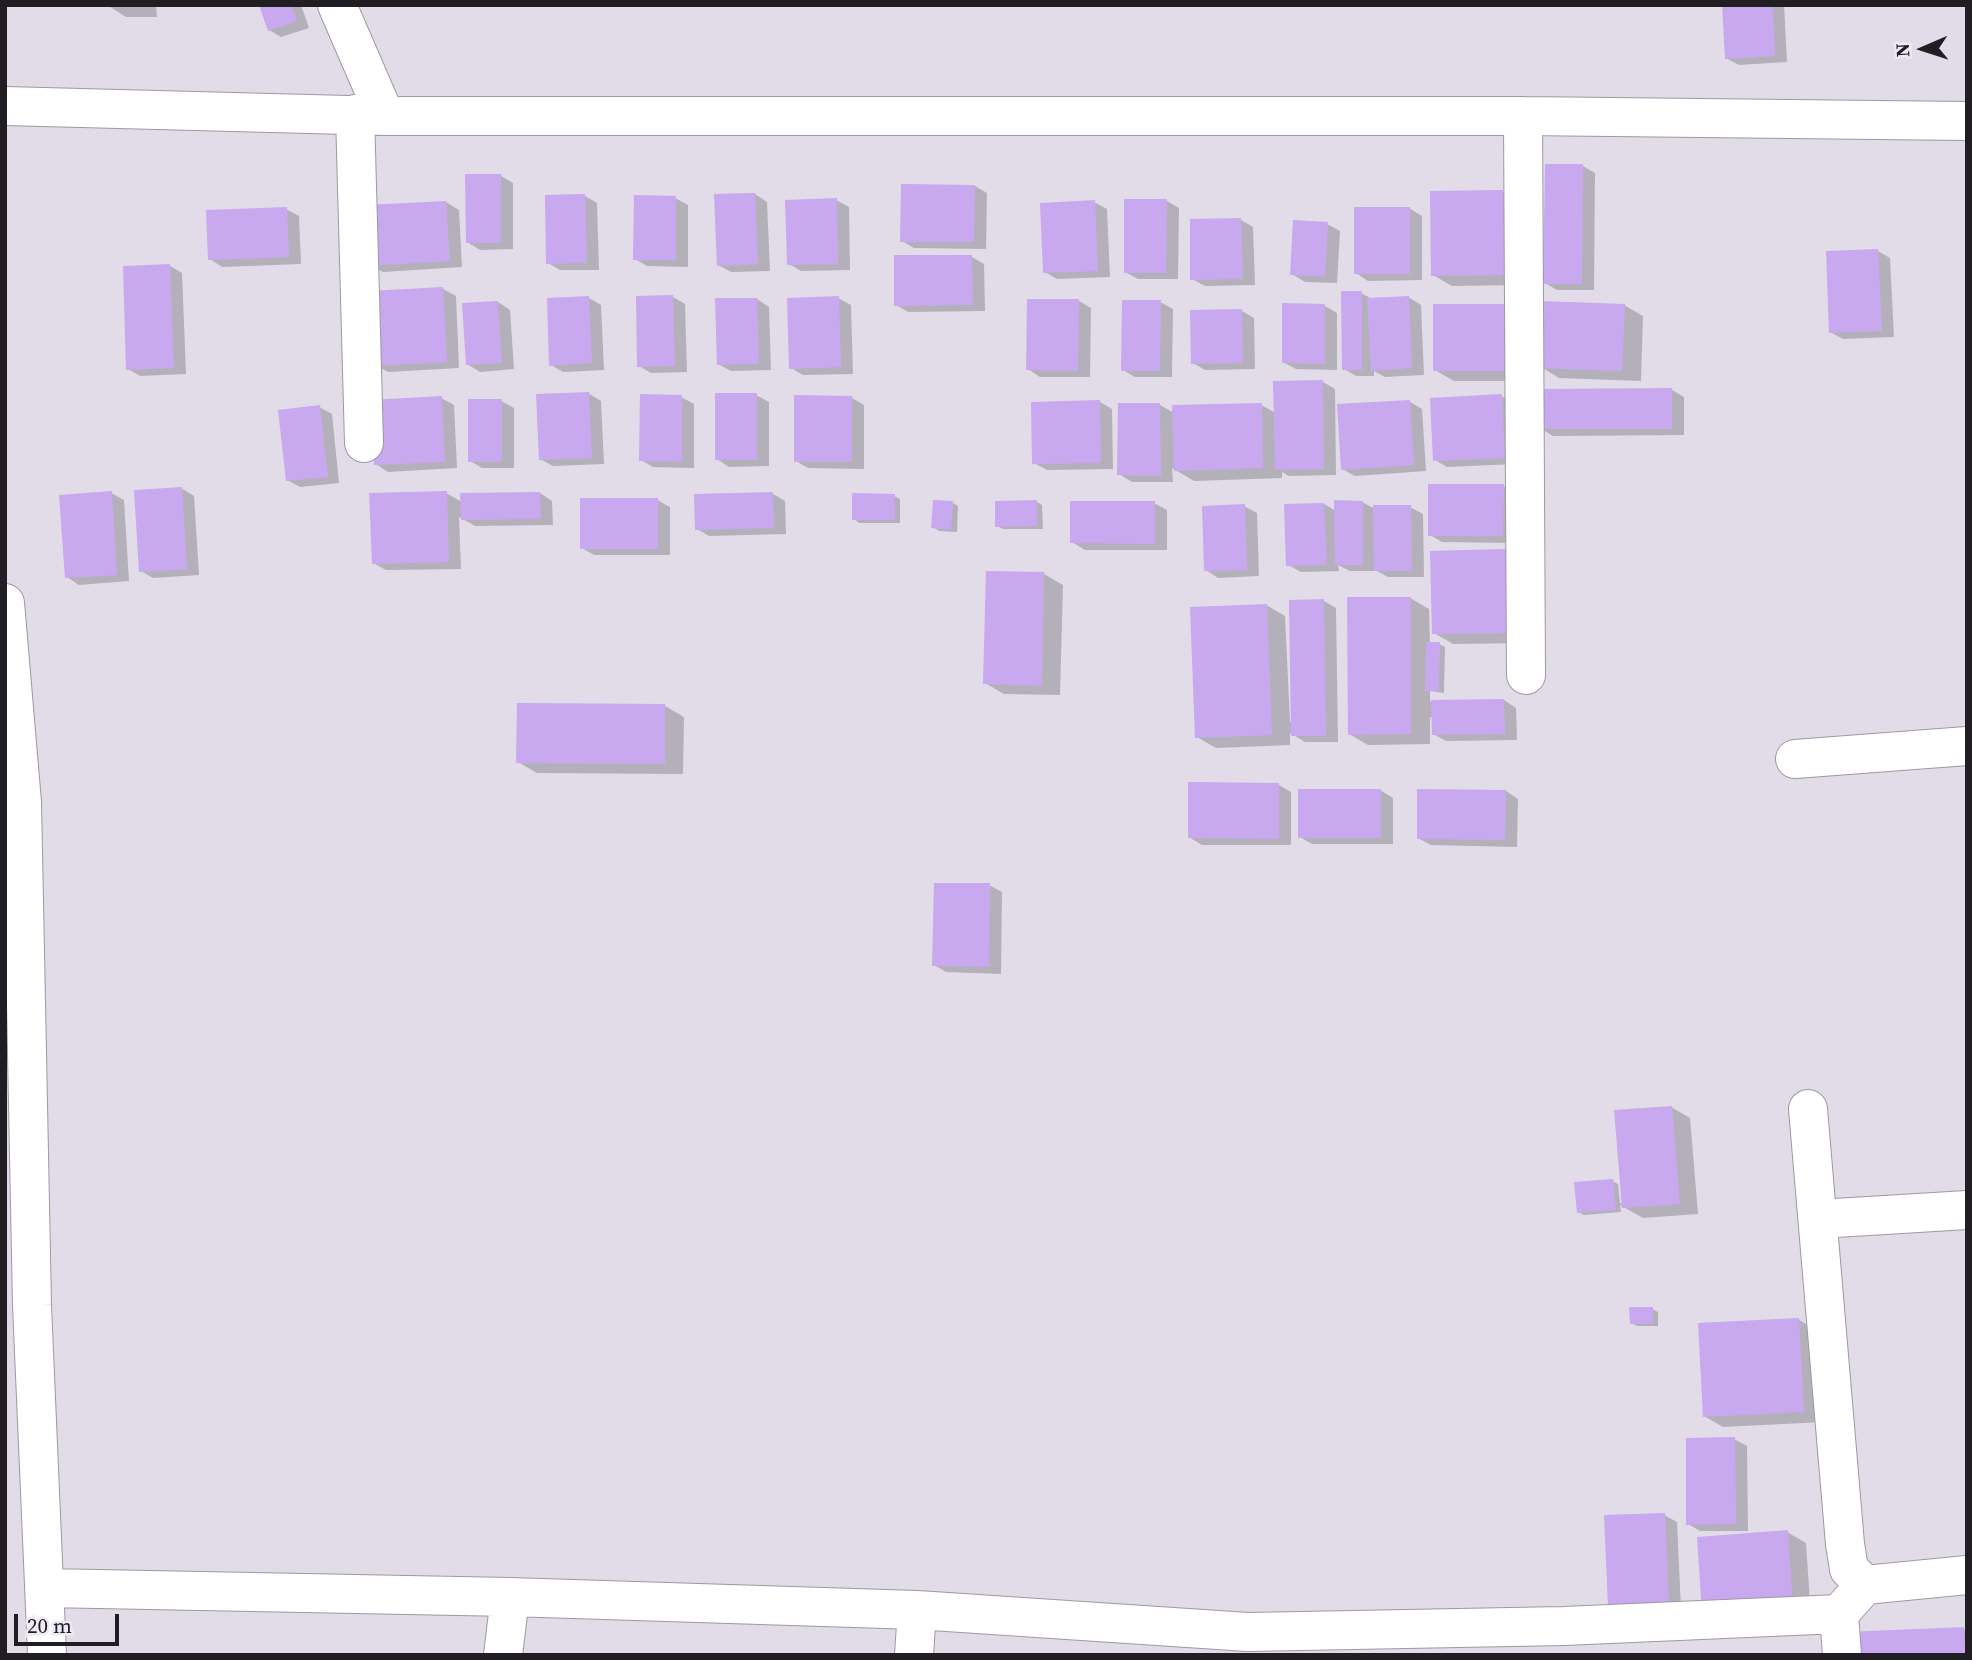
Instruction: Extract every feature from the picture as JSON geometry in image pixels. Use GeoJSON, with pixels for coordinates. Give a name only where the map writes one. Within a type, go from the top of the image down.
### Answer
{"type":"FeatureCollection","features":[{"type":"Feature","properties":{"kind":"street"},"geometry":{"type":"LineString","coordinates":[[337,5],[370,115],[364,443]]}},
{"type":"Feature","properties":{"kind":"street"},"geometry":{"type":"LineString","coordinates":[[5,106],[370,115],[1523,116],[1967,121]]}},
{"type":"Feature","properties":{"kind":"street"},"geometry":{"type":"LineString","coordinates":[[1523,116],[1526,675]]}},
{"type":"Feature","properties":{"kind":"street"},"geometry":{"type":"LineString","coordinates":[[5,603],[22,802],[32,1305],[47,1655]]}},
{"type":"Feature","properties":{"kind":"street"},"geometry":{"type":"LineString","coordinates":[[1795,759],[1967,746]]}},
{"type":"Feature","properties":{"kind":"street"},"geometry":{"type":"LineString","coordinates":[[1808,1109],[1844,1544],[1849,1569],[1865,1585]]}},
{"type":"Feature","properties":{"kind":"street"},"geometry":{"type":"LineString","coordinates":[[1819,1219],[1967,1210]]}},
{"type":"Feature","properties":{"kind":"street"},"geometry":{"type":"LineString","coordinates":[[46,1588],[510,1597],[917,1611],[1247,1644],[1564,1640],[1839,1614],[1865,1585],[1967,1575]]}},
{"type":"Feature","properties":{"kind":"street"},"geometry":{"type":"LineString","coordinates":[[503,1655],[510,1597]]}},
{"type":"Feature","properties":{"kind":"street"},"geometry":{"type":"LineString","coordinates":[[914,1655],[917,1611]]}},
{"type":"Feature","properties":{"kind":"street"},"geometry":{"type":"LineString","coordinates":[[1839,1614],[1842,1655]]}},
{"type":"Feature","properties":{"kind":"building"},"geometry":{"type":"Polygon","coordinates":[[[259,5],[292,5],[297,21],[268,31],[259,5]]]}},
{"type":"Feature","properties":{"kind":"building"},"geometry":{"type":"Polygon","coordinates":[[[1722,5],[1773,5],[1775,56],[1725,59],[1722,5]]]}},
{"type":"Feature","properties":{"kind":"building"},"geometry":{"type":"Polygon","coordinates":[[[1545,164],[1583,164],[1582,284],[1543,284],[1545,164]]]}},
{"type":"Feature","properties":{"kind":"building"},"geometry":{"type":"Polygon","coordinates":[[[465,174],[501,174],[501,243],[466,243],[465,174]]]}},
{"type":"Feature","properties":{"kind":"building"},"geometry":{"type":"Polygon","coordinates":[[[901,184],[975,185],[974,242],[900,242],[901,184]]]}},
{"type":"Feature","properties":{"kind":"building"},"geometry":{"type":"Polygon","coordinates":[[[1503,190],[1504,275],[1431,276],[1430,191],[1503,190]]]}},
{"type":"Feature","properties":{"kind":"building"},"geometry":{"type":"Polygon","coordinates":[[[755,193],[758,264],[717,266],[714,194],[755,193]]]}},
{"type":"Feature","properties":{"kind":"building"},"geometry":{"type":"Polygon","coordinates":[[[585,194],[587,263],[546,264],[545,195],[585,194]]]}},
{"type":"Feature","properties":{"kind":"building"},"geometry":{"type":"Polygon","coordinates":[[[634,195],[676,196],[676,260],[633,260],[634,195]]]}},
{"type":"Feature","properties":{"kind":"building"},"geometry":{"type":"Polygon","coordinates":[[[837,198],[838,264],[787,265],[785,200],[837,198]]]}},
{"type":"Feature","properties":{"kind":"building"},"geometry":{"type":"Polygon","coordinates":[[[1124,199],[1167,199],[1166,273],[1124,273],[1124,199]]]}},
{"type":"Feature","properties":{"kind":"building"},"geometry":{"type":"Polygon","coordinates":[[[1095,200],[1098,271],[1043,273],[1040,203],[1095,200]]]}},
{"type":"Feature","properties":{"kind":"building"},"geometry":{"type":"Polygon","coordinates":[[[446,201],[450,261],[368,266],[365,205],[446,201]]]}},
{"type":"Feature","properties":{"kind":"building"},"geometry":{"type":"Polygon","coordinates":[[[287,207],[289,257],[208,260],[206,210],[287,207]]]}},
{"type":"Feature","properties":{"kind":"building"},"geometry":{"type":"Polygon","coordinates":[[[1354,207],[1410,207],[1410,274],[1354,274],[1354,207]]]}},
{"type":"Feature","properties":{"kind":"building"},"geometry":{"type":"Polygon","coordinates":[[[1241,218],[1243,279],[1190,280],[1190,219],[1241,218]]]}},
{"type":"Feature","properties":{"kind":"building"},"geometry":{"type":"Polygon","coordinates":[[[1293,220],[1328,222],[1325,277],[1290,275],[1293,220]]]}},
{"type":"Feature","properties":{"kind":"building"},"geometry":{"type":"Polygon","coordinates":[[[1878,249],[1882,331],[1829,333],[1826,251],[1878,249]]]}},
{"type":"Feature","properties":{"kind":"building"},"geometry":{"type":"Polygon","coordinates":[[[894,255],[972,255],[973,305],[894,306],[894,255]]]}},
{"type":"Feature","properties":{"kind":"building"},"geometry":{"type":"Polygon","coordinates":[[[170,264],[174,368],[126,370],[123,266],[170,264]]]}},
{"type":"Feature","properties":{"kind":"building"},"geometry":{"type":"Polygon","coordinates":[[[443,287],[447,362],[374,366],[370,291],[443,287]]]}},
{"type":"Feature","properties":{"kind":"building"},"geometry":{"type":"Polygon","coordinates":[[[1341,291],[1362,291],[1362,370],[1342,370],[1341,291]]]}},
{"type":"Feature","properties":{"kind":"building"},"geometry":{"type":"Polygon","coordinates":[[[673,295],[675,366],[637,367],[636,296],[673,295]]]}},
{"type":"Feature","properties":{"kind":"building"},"geometry":{"type":"Polygon","coordinates":[[[589,296],[592,363],[549,366],[547,298],[589,296]]]}},
{"type":"Feature","properties":{"kind":"building"},"geometry":{"type":"Polygon","coordinates":[[[839,296],[841,367],[789,369],[787,298],[839,296]]]}},
{"type":"Feature","properties":{"kind":"building"},"geometry":{"type":"Polygon","coordinates":[[[1409,296],[1412,368],[1371,371],[1367,298],[1409,296]]]}},
{"type":"Feature","properties":{"kind":"building"},"geometry":{"type":"Polygon","coordinates":[[[715,298],[757,298],[759,364],[717,365],[715,298]]]}},
{"type":"Feature","properties":{"kind":"building"},"geometry":{"type":"Polygon","coordinates":[[[1027,299],[1079,299],[1078,371],[1026,370],[1027,299]]]}},
{"type":"Feature","properties":{"kind":"building"},"geometry":{"type":"Polygon","coordinates":[[[1122,300],[1161,300],[1160,371],[1121,371],[1122,300]]]}},
{"type":"Feature","properties":{"kind":"building"},"geometry":{"type":"Polygon","coordinates":[[[498,301],[502,363],[466,365],[462,303],[498,301]]]}},
{"type":"Feature","properties":{"kind":"building"},"geometry":{"type":"Polygon","coordinates":[[[1540,301],[1625,304],[1622,371],[1538,368],[1540,301]]]}},
{"type":"Feature","properties":{"kind":"building"},"geometry":{"type":"Polygon","coordinates":[[[1282,303],[1325,304],[1325,364],[1282,363],[1282,303]]]}},
{"type":"Feature","properties":{"kind":"building"},"geometry":{"type":"Polygon","coordinates":[[[1433,304],[1522,304],[1522,371],[1433,371],[1433,304]]]}},
{"type":"Feature","properties":{"kind":"building"},"geometry":{"type":"Polygon","coordinates":[[[1242,309],[1243,363],[1191,364],[1190,310],[1242,309]]]}},
{"type":"Feature","properties":{"kind":"building"},"geometry":{"type":"Polygon","coordinates":[[[1323,380],[1324,469],[1275,470],[1273,381],[1323,380]]]}},
{"type":"Feature","properties":{"kind":"building"},"geometry":{"type":"Polygon","coordinates":[[[1672,388],[1672,429],[1539,429],[1538,389],[1672,388]]]}},
{"type":"Feature","properties":{"kind":"building"},"geometry":{"type":"Polygon","coordinates":[[[589,392],[592,458],[539,460],[536,394],[589,392]]]}},
{"type":"Feature","properties":{"kind":"building"},"geometry":{"type":"Polygon","coordinates":[[[715,393],[757,393],[757,460],[715,460],[715,393]]]}},
{"type":"Feature","properties":{"kind":"building"},"geometry":{"type":"Polygon","coordinates":[[[640,394],[682,395],[682,462],[639,461],[640,394]]]}},
{"type":"Feature","properties":{"kind":"building"},"geometry":{"type":"Polygon","coordinates":[[[1502,394],[1505,458],[1433,461],[1430,398],[1502,394]]]}},
{"type":"Feature","properties":{"kind":"building"},"geometry":{"type":"Polygon","coordinates":[[[794,395],[852,396],[852,462],[794,462],[794,395]]]}},
{"type":"Feature","properties":{"kind":"building"},"geometry":{"type":"Polygon","coordinates":[[[442,396],[445,462],[374,465],[371,400],[442,396]]]}},
{"type":"Feature","properties":{"kind":"building"},"geometry":{"type":"Polygon","coordinates":[[[468,399],[502,399],[502,462],[468,462],[468,399]]]}},
{"type":"Feature","properties":{"kind":"building"},"geometry":{"type":"Polygon","coordinates":[[[1100,400],[1101,463],[1032,464],[1031,402],[1100,400]]]}},
{"type":"Feature","properties":{"kind":"building"},"geometry":{"type":"Polygon","coordinates":[[[1410,400],[1414,465],[1341,470],[1337,404],[1410,400]]]}},
{"type":"Feature","properties":{"kind":"building"},"geometry":{"type":"Polygon","coordinates":[[[1118,403],[1160,403],[1161,476],[1117,475],[1118,403]]]}},
{"type":"Feature","properties":{"kind":"building"},"geometry":{"type":"Polygon","coordinates":[[[1262,403],[1263,468],[1174,471],[1172,405],[1262,403]]]}},
{"type":"Feature","properties":{"kind":"building"},"geometry":{"type":"Polygon","coordinates":[[[320,405],[328,477],[286,481],[278,410],[320,405]]]}},
{"type":"Feature","properties":{"kind":"building"},"geometry":{"type":"Polygon","coordinates":[[[1428,484],[1504,484],[1503,536],[1428,536],[1428,484]]]}},
{"type":"Feature","properties":{"kind":"building"},"geometry":{"type":"Polygon","coordinates":[[[182,487],[187,569],[139,572],[134,490],[182,487]]]}},
{"type":"Feature","properties":{"kind":"building"},"geometry":{"type":"Polygon","coordinates":[[[112,491],[117,575],[65,578],[59,495],[112,491]]]}},
{"type":"Feature","properties":{"kind":"building"},"geometry":{"type":"Polygon","coordinates":[[[447,491],[449,562],[372,564],[369,493],[447,491]]]}},
{"type":"Feature","properties":{"kind":"building"},"geometry":{"type":"Polygon","coordinates":[[[540,492],[541,519],[461,520],[460,493],[540,492]]]}},
{"type":"Feature","properties":{"kind":"building"},"geometry":{"type":"Polygon","coordinates":[[[773,492],[774,528],[695,530],[694,494],[773,492]]]}},
{"type":"Feature","properties":{"kind":"building"},"geometry":{"type":"Polygon","coordinates":[[[852,493],[895,494],[895,520],[852,520],[852,493]]]}},
{"type":"Feature","properties":{"kind":"building"},"geometry":{"type":"Polygon","coordinates":[[[580,498],[658,498],[658,549],[580,549],[580,498]]]}},
{"type":"Feature","properties":{"kind":"building"},"geometry":{"type":"Polygon","coordinates":[[[933,500],[953,501],[951,530],[931,528],[933,500]]]}},
{"type":"Feature","properties":{"kind":"building"},"geometry":{"type":"Polygon","coordinates":[[[1037,500],[1037,526],[995,527],[995,501],[1037,500]]]}},
{"type":"Feature","properties":{"kind":"building"},"geometry":{"type":"Polygon","coordinates":[[[1334,500],[1363,501],[1363,565],[1335,565],[1334,500]]]}},
{"type":"Feature","properties":{"kind":"building"},"geometry":{"type":"Polygon","coordinates":[[[1070,501],[1155,501],[1155,544],[1070,543],[1070,501]]]}},
{"type":"Feature","properties":{"kind":"building"},"geometry":{"type":"Polygon","coordinates":[[[1324,503],[1327,565],[1286,566],[1284,504],[1324,503]]]}},
{"type":"Feature","properties":{"kind":"building"},"geometry":{"type":"Polygon","coordinates":[[[1245,504],[1247,570],[1204,571],[1202,506],[1245,504]]]}},
{"type":"Feature","properties":{"kind":"building"},"geometry":{"type":"Polygon","coordinates":[[[1373,505],[1411,505],[1412,571],[1374,571],[1373,505]]]}},
{"type":"Feature","properties":{"kind":"building"},"geometry":{"type":"Polygon","coordinates":[[[1506,549],[1507,633],[1432,634],[1430,551],[1506,549]]]}},
{"type":"Feature","properties":{"kind":"building"},"geometry":{"type":"Polygon","coordinates":[[[986,571],[1044,572],[1042,686],[983,684],[986,571]]]}},
{"type":"Feature","properties":{"kind":"building"},"geometry":{"type":"Polygon","coordinates":[[[1347,597],[1411,597],[1411,734],[1348,735],[1347,597]]]}},
{"type":"Feature","properties":{"kind":"building"},"geometry":{"type":"Polygon","coordinates":[[[1324,599],[1326,736],[1291,736],[1289,600],[1324,599]]]}},
{"type":"Feature","properties":{"kind":"building"},"geometry":{"type":"Polygon","coordinates":[[[1267,604],[1272,735],[1195,738],[1190,607],[1267,604]]]}},
{"type":"Feature","properties":{"kind":"building"},"geometry":{"type":"Polygon","coordinates":[[[1426,642],[1440,642],[1439,691],[1425,691],[1426,642]]]}},
{"type":"Feature","properties":{"kind":"building"},"geometry":{"type":"Polygon","coordinates":[[[1504,699],[1505,734],[1432,735],[1431,700],[1504,699]]]}},
{"type":"Feature","properties":{"kind":"building"},"geometry":{"type":"Polygon","coordinates":[[[517,703],[665,704],[665,764],[516,763],[517,703]]]}},
{"type":"Feature","properties":{"kind":"building"},"geometry":{"type":"Polygon","coordinates":[[[1188,782],[1279,783],[1279,839],[1188,838],[1188,782]]]}},
{"type":"Feature","properties":{"kind":"building"},"geometry":{"type":"Polygon","coordinates":[[[1298,789],[1381,789],[1381,838],[1298,838],[1298,789]]]}},
{"type":"Feature","properties":{"kind":"building"},"geometry":{"type":"Polygon","coordinates":[[[1417,789],[1506,790],[1505,840],[1417,839],[1417,789]]]}},
{"type":"Feature","properties":{"kind":"building"},"geometry":{"type":"Polygon","coordinates":[[[934,883],[990,883],[989,967],[932,966],[934,883]]]}},
{"type":"Feature","properties":{"kind":"building"},"geometry":{"type":"Polygon","coordinates":[[[1672,1106],[1680,1204],[1622,1208],[1614,1110],[1672,1106]]]}},
{"type":"Feature","properties":{"kind":"building"},"geometry":{"type":"Polygon","coordinates":[[[1613,1179],[1616,1210],[1577,1213],[1574,1182],[1613,1179]]]}},
{"type":"Feature","properties":{"kind":"building"},"geometry":{"type":"Polygon","coordinates":[[[1629,1307],[1653,1307],[1653,1324],[1630,1324],[1629,1307]]]}},
{"type":"Feature","properties":{"kind":"building"},"geometry":{"type":"Polygon","coordinates":[[[1799,1318],[1804,1412],[1703,1417],[1698,1323],[1799,1318]]]}},
{"type":"Feature","properties":{"kind":"building"},"geometry":{"type":"Polygon","coordinates":[[[1735,1437],[1736,1524],[1686,1525],[1686,1438],[1735,1437]]]}},
{"type":"Feature","properties":{"kind":"building"},"geometry":{"type":"Polygon","coordinates":[[[1665,1513],[1669,1603],[1608,1606],[1604,1515],[1665,1513]]]}},
{"type":"Feature","properties":{"kind":"building"},"geometry":{"type":"Polygon","coordinates":[[[1788,1530],[1793,1607],[1702,1613],[1697,1537],[1788,1530]]]}},
{"type":"Feature","properties":{"kind":"building"},"geometry":{"type":"Polygon","coordinates":[[[1964,1627],[1965,1655],[1847,1655],[1846,1632],[1964,1627]]]}}]}
